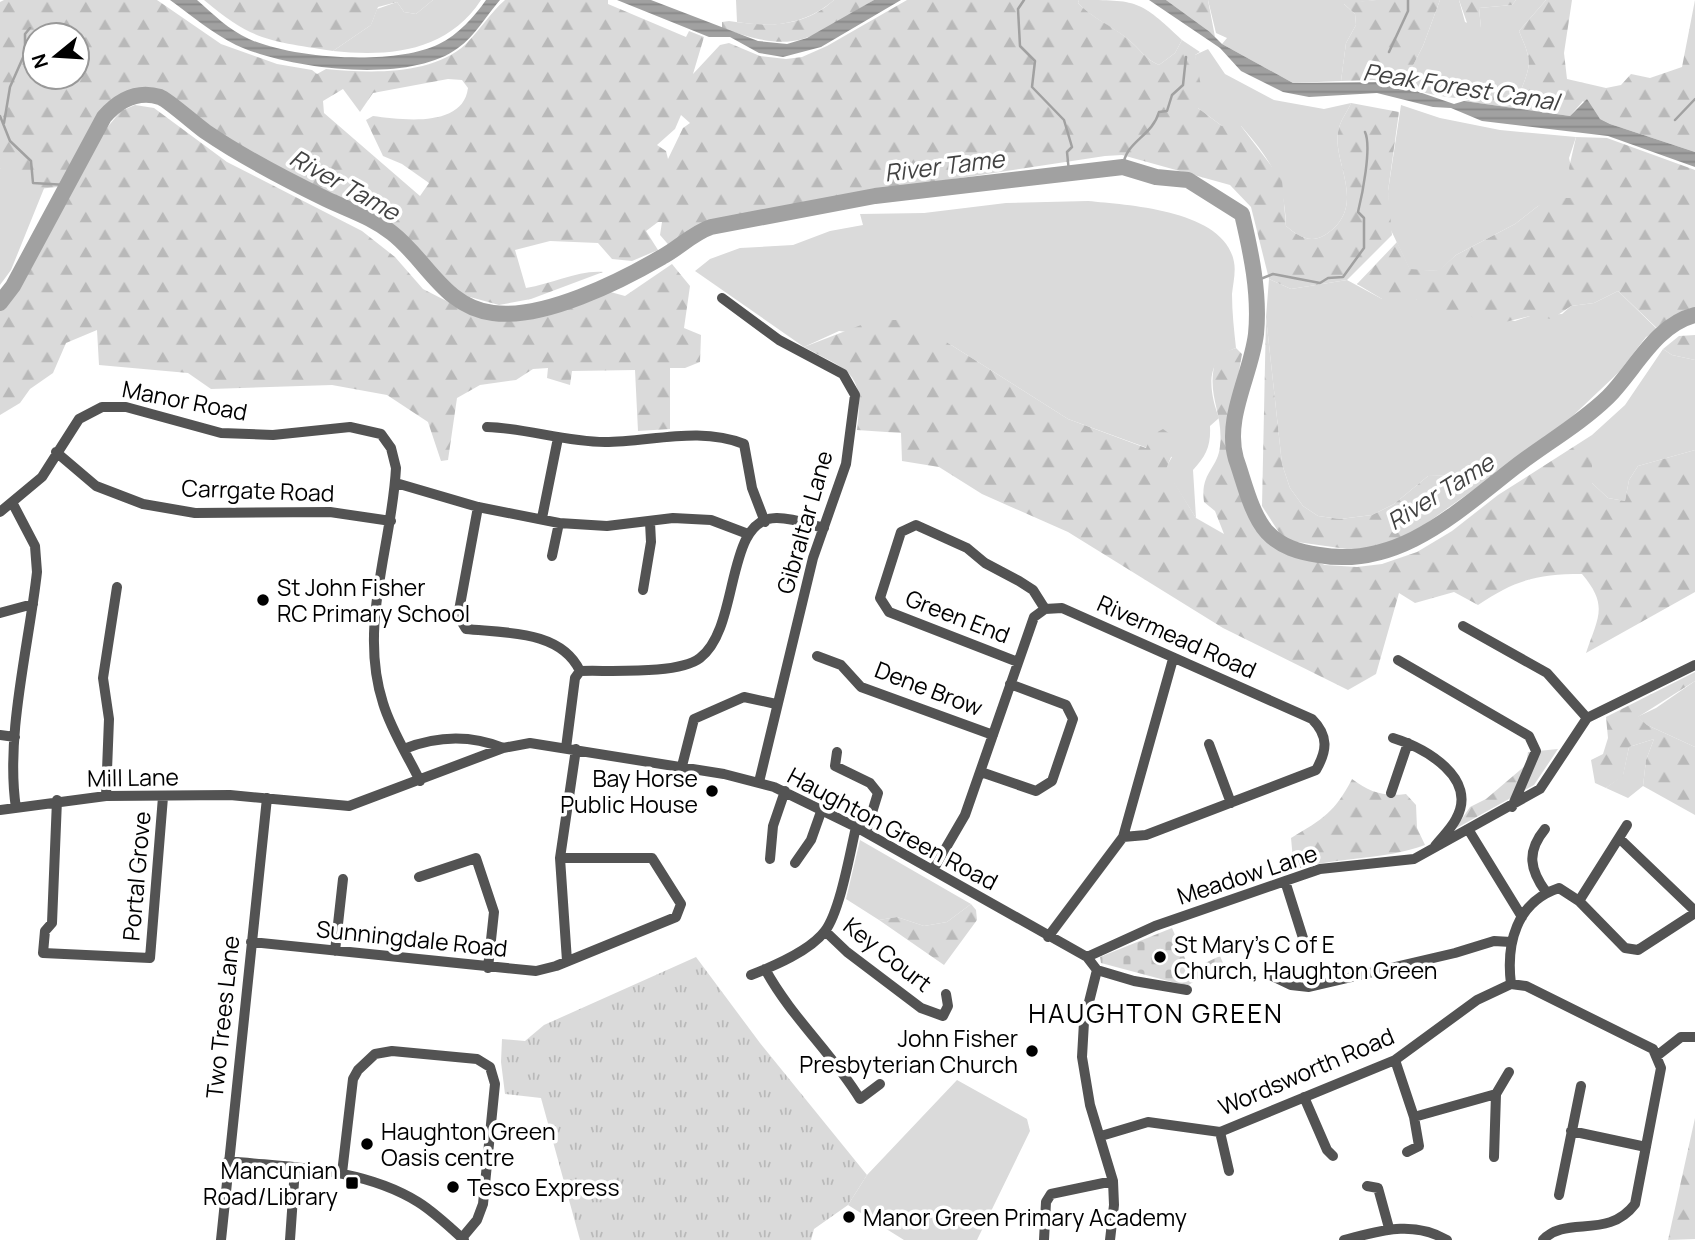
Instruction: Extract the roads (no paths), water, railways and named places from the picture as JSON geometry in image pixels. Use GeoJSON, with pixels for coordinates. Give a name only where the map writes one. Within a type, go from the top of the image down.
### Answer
{"type":"FeatureCollection","features":[{"type":"Feature","properties":{"kind":"street","name":"Gibraltar Lane"},"geometry":{"type":"LineString","coordinates":[[722,298],[779,340],[843,374],[855,395],[846,464],[813,558],[759,782]]}},
{"type":"Feature","properties":{"kind":"street","name":"Manor Road"},"geometry":{"type":"LineString","coordinates":[[0,512],[13,504],[42,477],[79,419],[102,407],[126,407],[221,433],[274,435],[361,427],[381,434],[395,458],[396,484],[372,635],[383,703],[420,781]]}},
{"type":"Feature","properties":{"kind":"street"},"geometry":{"type":"LineString","coordinates":[[487,427],[519,428],[558,438],[606,442],[657,435],[729,438],[744,444],[752,488],[765,522]]}},
{"type":"Feature","properties":{"kind":"street"},"geometry":{"type":"LineString","coordinates":[[542,518],[558,438]]}},
{"type":"Feature","properties":{"kind":"street","name":"Carrgate Road"},"geometry":{"type":"LineString","coordinates":[[56,452],[96,486],[143,504],[195,513],[330,512],[391,521]]}},
{"type":"Feature","properties":{"kind":"street"},"geometry":{"type":"LineString","coordinates":[[396,484],[478,507],[559,523],[607,526],[673,518],[711,520],[748,534]]}},
{"type":"Feature","properties":{"kind":"street"},"geometry":{"type":"LineString","coordinates":[[13,504],[35,546],[37,572],[15,737],[12,780],[16,808]]}},
{"type":"Feature","properties":{"kind":"street"},"geometry":{"type":"LineString","coordinates":[[478,507],[458,616],[466,629],[538,638],[574,658],[580,671]]}},
{"type":"Feature","properties":{"kind":"street"},"geometry":{"type":"LineString","coordinates":[[580,671],[682,667],[699,659],[715,644],[724,625],[742,542],[753,527],[774,517],[824,528]]}},
{"type":"Feature","properties":{"kind":"street"},"geometry":{"type":"LineString","coordinates":[[643,590],[651,542],[650,522]]}},
{"type":"Feature","properties":{"kind":"street"},"geometry":{"type":"LineString","coordinates":[[552,556],[559,523]]}},
{"type":"Feature","properties":{"kind":"street","name":"Green End"},"geometry":{"type":"LineString","coordinates":[[1018,662],[889,612],[880,598],[901,532],[916,525],[967,548],[985,563],[1033,590],[1045,609]]}},
{"type":"Feature","properties":{"kind":"street"},"geometry":{"type":"LineString","coordinates":[[106,796],[109,719],[103,678],[117,587]]}},
{"type":"Feature","properties":{"kind":"street"},"geometry":{"type":"LineString","coordinates":[[0,613],[33,604]]}},
{"type":"Feature","properties":{"kind":"street","name":"Rivermead Road"},"geometry":{"type":"LineString","coordinates":[[1045,609],[1062,608],[1312,719],[1324,737],[1325,750],[1316,770],[1146,835],[1123,837]]}},
{"type":"Feature","properties":{"kind":"street"},"geometry":{"type":"LineString","coordinates":[[933,870],[965,815],[1034,617],[1045,609]]}},
{"type":"Feature","properties":{"kind":"street"},"geometry":{"type":"LineString","coordinates":[[1463,626],[1547,673],[1587,718],[1695,665]]}},
{"type":"Feature","properties":{"kind":"street","name":"Dene Brow"},"geometry":{"type":"LineString","coordinates":[[817,656],[841,665],[861,687],[993,735]]}},
{"type":"Feature","properties":{"kind":"street"},"geometry":{"type":"LineString","coordinates":[[1048,937],[1123,837],[1173,659]]}},
{"type":"Feature","properties":{"kind":"street"},"geometry":{"type":"LineString","coordinates":[[1398,660],[1529,736],[1535,751],[1512,807]]}},
{"type":"Feature","properties":{"kind":"street"},"geometry":{"type":"LineString","coordinates":[[567,961],[560,858],[575,678],[580,671]]}},
{"type":"Feature","properties":{"kind":"street"},"geometry":{"type":"LineString","coordinates":[[981,772],[1036,791],[1052,782],[1073,719],[1066,705],[1010,684]]}},
{"type":"Feature","properties":{"kind":"street"},"geometry":{"type":"LineString","coordinates":[[682,766],[694,719],[744,697],[776,704]]}},
{"type":"Feature","properties":{"kind":"street","name":"Meadow Lane"},"geometry":{"type":"LineString","coordinates":[[1087,957],[1155,926],[1320,869],[1391,864],[1414,859],[1512,807],[1540,789],[1587,718]]}},
{"type":"Feature","properties":{"kind":"street"},"geometry":{"type":"LineString","coordinates":[[0,735],[15,737]]}},
{"type":"Feature","properties":{"kind":"street","name":"Haughton Green Road"},"geometry":{"type":"LineString","coordinates":[[404,749],[423,742],[478,738],[503,748]]}},
{"type":"Feature","properties":{"kind":"street"},"geometry":{"type":"LineString","coordinates":[[1393,738],[1408,743],[1444,763],[1456,782],[1461,803],[1457,819],[1434,848]]}},
{"type":"Feature","properties":{"kind":"street","name":"Haughton Green Road"},"geometry":{"type":"LineString","coordinates":[[267,798],[349,806],[503,748],[530,743],[682,766],[759,782],[785,792],[861,829],[1087,957]]}},
{"type":"Feature","properties":{"kind":"street"},"geometry":{"type":"LineString","coordinates":[[1391,793],[1408,743]]}},
{"type":"Feature","properties":{"kind":"street"},"geometry":{"type":"LineString","coordinates":[[1209,744],[1231,803]]}},
{"type":"Feature","properties":{"kind":"street"},"geometry":{"type":"LineString","coordinates":[[751,975],[825,931],[861,829],[878,793],[870,783],[835,766],[837,752]]}},
{"type":"Feature","properties":{"kind":"street"},"geometry":{"type":"LineString","coordinates":[[770,859],[773,826],[785,792]]}},
{"type":"Feature","properties":{"kind":"street","name":"Mill Lane"},"geometry":{"type":"LineString","coordinates":[[0,810],[57,800],[106,796],[230,795],[267,798]]}},
{"type":"Feature","properties":{"kind":"street","name":"Portal Grove"},"geometry":{"type":"LineString","coordinates":[[57,800],[52,923],[45,931],[43,953],[150,958],[163,797]]}},
{"type":"Feature","properties":{"kind":"street","name":"Two Trees Lane"},"geometry":{"type":"LineString","coordinates":[[221,1240],[267,798]]}},
{"type":"Feature","properties":{"kind":"street"},"geometry":{"type":"LineString","coordinates":[[795,863],[811,840],[821,809]]}},
{"type":"Feature","properties":{"kind":"street"},"geometry":{"type":"LineString","coordinates":[[1579,901],[1628,825]]}},
{"type":"Feature","properties":{"kind":"street"},"geometry":{"type":"LineString","coordinates":[[1545,829],[1535,841],[1530,859],[1534,875],[1546,892]]}},
{"type":"Feature","properties":{"kind":"street"},"geometry":{"type":"LineString","coordinates":[[1468,830],[1522,917]]}},
{"type":"Feature","properties":{"kind":"street"},"geometry":{"type":"LineString","coordinates":[[1544,1240],[1548,1235],[1562,1230],[1609,1226],[1626,1217],[1635,1204],[1661,1068],[1658,1055],[1646,1044],[1540,991],[1511,984],[1508,957],[1511,942],[1522,917],[1546,892],[1559,888],[1579,901],[1625,948],[1638,950],[1695,912],[1620,839]]}},
{"type":"Feature","properties":{"kind":"street"},"geometry":{"type":"LineString","coordinates":[[419,877],[476,858],[494,912],[488,968]]}},
{"type":"Feature","properties":{"kind":"street","name":"Sunningdale Road"},"geometry":{"type":"LineString","coordinates":[[251,942],[536,971],[676,917],[681,904],[652,858],[560,858]]}},
{"type":"Feature","properties":{"kind":"street"},"geometry":{"type":"LineString","coordinates":[[335,950],[342,879]]}},
{"type":"Feature","properties":{"kind":"street"},"geometry":{"type":"LineString","coordinates":[[1285,881],[1303,938]]}},
{"type":"Feature","properties":{"kind":"street","name":"Key Court"},"geometry":{"type":"LineString","coordinates":[[825,931],[847,952],[926,1010],[943,1016],[948,1006],[946,994]]}},
{"type":"Feature","properties":{"kind":"street"},"geometry":{"type":"LineString","coordinates":[[1268,974],[1291,985],[1309,987],[1455,953],[1494,941],[1511,942]]}},
{"type":"Feature","properties":{"kind":"street"},"geometry":{"type":"LineString","coordinates":[[1087,957],[1097,970],[1134,981],[1187,990]]}},
{"type":"Feature","properties":{"kind":"street"},"geometry":{"type":"LineString","coordinates":[[765,969],[780,997],[841,1067],[860,1099],[880,1084]]}},
{"type":"Feature","properties":{"kind":"street"},"geometry":{"type":"LineString","coordinates":[[1097,970],[1084,1022],[1082,1057],[1084,1081],[1113,1181],[1114,1205],[1110,1240]]}},
{"type":"Feature","properties":{"kind":"street","name":"Wordsworth Road"},"geometry":{"type":"LineString","coordinates":[[1101,1136],[1148,1122],[1220,1132],[1395,1060],[1456,1014],[1511,984]]}},
{"type":"Feature","properties":{"kind":"street"},"geometry":{"type":"LineString","coordinates":[[1658,1055],[1681,1037],[1695,1037]]}},
{"type":"Feature","properties":{"kind":"street"},"geometry":{"type":"LineString","coordinates":[[228,1161],[342,1173],[378,1184],[419,1203],[463,1239],[477,1220],[483,1204],[495,1084],[491,1067],[477,1059],[392,1051],[375,1054],[358,1070],[353,1079],[342,1173]]}},
{"type":"Feature","properties":{"kind":"street"},"geometry":{"type":"LineString","coordinates":[[1395,1060],[1414,1117],[1419,1146],[1407,1152]]}},
{"type":"Feature","properties":{"kind":"street"},"geometry":{"type":"LineString","coordinates":[[1494,1157],[1496,1094],[1509,1072]]}},
{"type":"Feature","properties":{"kind":"street"},"geometry":{"type":"LineString","coordinates":[[1559,1195],[1581,1086]]}},
{"type":"Feature","properties":{"kind":"street"},"geometry":{"type":"LineString","coordinates":[[1414,1117],[1496,1094]]}},
{"type":"Feature","properties":{"kind":"street"},"geometry":{"type":"LineString","coordinates":[[1304,1097],[1330,1153]]}},
{"type":"Feature","properties":{"kind":"street"},"geometry":{"type":"LineString","coordinates":[[1572,1131],[1646,1147]]}},
{"type":"Feature","properties":{"kind":"street"},"geometry":{"type":"LineString","coordinates":[[1220,1132],[1229,1171]]}},
{"type":"Feature","properties":{"kind":"street"},"geometry":{"type":"LineString","coordinates":[[290,1240],[295,1168]]}},
{"type":"Feature","properties":{"kind":"street"},"geometry":{"type":"LineString","coordinates":[[1044,1240],[1046,1202],[1051,1194],[1113,1181]]}},
{"type":"Feature","properties":{"kind":"street"},"geometry":{"type":"LineString","coordinates":[[1367,1186],[1378,1188],[1389,1228]]}},
{"type":"Feature","properties":{"kind":"street"},"geometry":{"type":"LineString","coordinates":[[1344,1240],[1389,1228],[1413,1228],[1447,1240]]}},
{"type":"Feature","properties":{"kind":"waterway"},"geometry":{"type":"LineString","coordinates":[[1024,0],[1018,9],[1020,46],[1035,61],[1032,87],[1064,120],[1072,147],[1067,152],[1069,172]]}},
{"type":"Feature","properties":{"kind":"waterway","name":"Peak Forest Canal"},"geometry":{"type":"LineString","coordinates":[[1389,52],[1408,11],[1408,0]]}},
{"type":"Feature","properties":{"kind":"waterway"},"geometry":{"type":"LineString","coordinates":[[1123,167],[1128,151],[1151,127],[1159,112],[1167,111],[1172,95],[1183,85],[1186,57]]}},
{"type":"Feature","properties":{"kind":"waterway"},"geometry":{"type":"LineString","coordinates":[[4,123],[10,87],[21,62]]}},
{"type":"Feature","properties":{"kind":"waterway","name":"River Tame"},"geometry":{"type":"LineString","coordinates":[[0,303],[13,286],[104,117],[122,101],[144,95],[164,99],[206,132],[250,159],[384,227],[461,302],[493,313],[534,311],[603,288],[711,227],[875,196],[1123,167],[1156,177],[1188,180],[1242,214],[1254,273],[1257,319],[1253,349],[1233,428],[1236,459],[1248,497],[1261,525],[1272,537],[1284,545],[1304,552],[1348,557],[1375,553],[1400,545],[1425,533],[1471,502],[1597,407],[1657,338],[1681,320],[1695,315]]}},
{"type":"Feature","properties":{"kind":"waterway"},"geometry":{"type":"LineString","coordinates":[[1675,120],[1695,99]]}},
{"type":"Feature","properties":{"kind":"waterway"},"geometry":{"type":"LineString","coordinates":[[0,116],[10,141],[31,161],[33,183],[67,185]]}},
{"type":"Feature","properties":{"kind":"waterway"},"geometry":{"type":"LineString","coordinates":[[1253,282],[1273,274],[1320,283],[1328,278],[1343,277],[1364,248],[1364,218],[1358,212],[1367,160],[1365,132]]}},
{"type":"Feature","properties":{"kind":"place","name":"St John Fisher RC Primary School"},"geometry":{"type":"Point","coordinates":[263,600]}},
{"type":"Feature","properties":{"kind":"place","name":"Bay Horse Public House"},"geometry":{"type":"Point","coordinates":[712,791]}},
{"type":"Feature","properties":{"kind":"place","name":"St Mary's C of E Church, Haughton Green"},"geometry":{"type":"Point","coordinates":[1160,957]}},
{"type":"Feature","properties":{"kind":"place","name":"John Fisher Presbyterian Church"},"geometry":{"type":"Point","coordinates":[1032,1051]}},
{"type":"Feature","properties":{"kind":"place","name":"Haughton Green Oasis centre"},"geometry":{"type":"Point","coordinates":[367,1144]}},
{"type":"Feature","properties":{"kind":"place","name":"Mancunian Road/Library"},"geometry":{"type":"Point","coordinates":[352,1183]}},
{"type":"Feature","properties":{"kind":"place","name":"Tesco Express"},"geometry":{"type":"Point","coordinates":[453,1187]}},
{"type":"Feature","properties":{"kind":"place","name":"Manor Green Primary Academy"},"geometry":{"type":"Point","coordinates":[849,1217]}},
{"type":"Feature","properties":{"kind":"district","name":"HAUGHTON GREEN"},"geometry":{"type":"Point","coordinates":[1156,1013]}}]}
